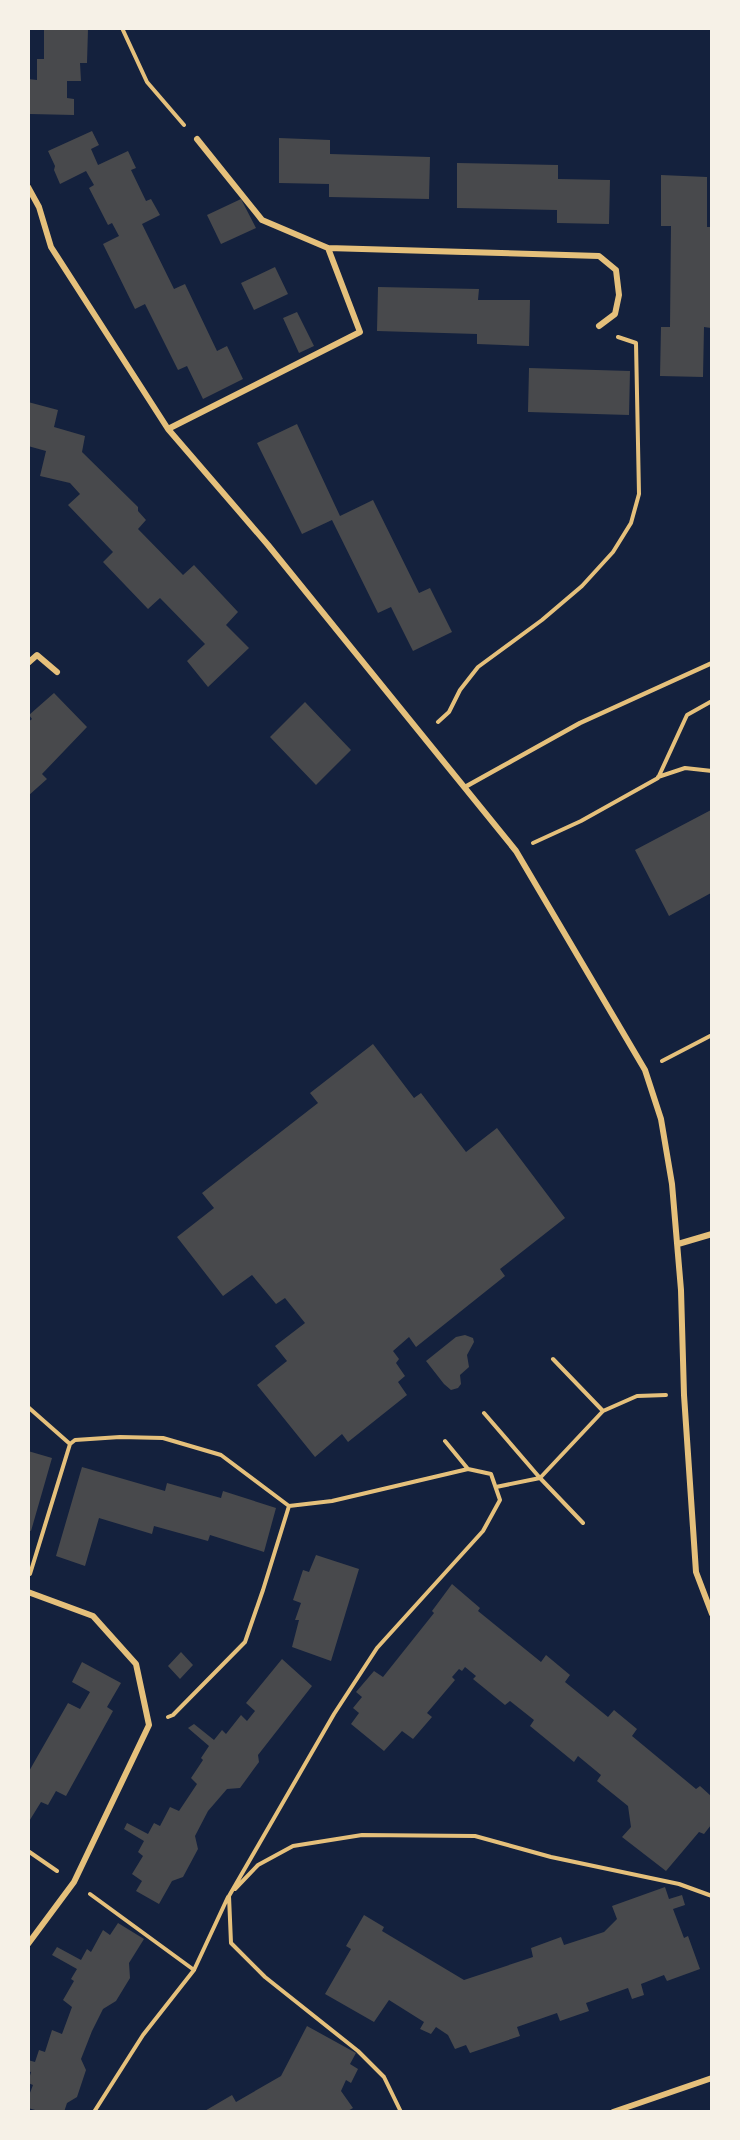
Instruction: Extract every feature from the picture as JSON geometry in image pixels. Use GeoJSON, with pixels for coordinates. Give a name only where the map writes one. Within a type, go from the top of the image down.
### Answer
{"type":"FeatureCollection","features":[{"type":"Feature","properties":{"kind":"street"},"geometry":{"type":"LineString","coordinates":[[196,139],[262,220],[328,248],[598,256],[616,270],[619,296],[615,314],[599,326]]}},
{"type":"Feature","properties":{"kind":"street"},"geometry":{"type":"LineString","coordinates":[[28,187],[39,207],[51,247],[168,429],[268,545],[516,850],[645,1070],[661,1119],[672,1184],[678,1244],[684,1395],[696,1572],[711,1614]]}},
{"type":"Feature","properties":{"kind":"street"},"geometry":{"type":"LineString","coordinates":[[168,429],[360,332],[328,248]]}},
{"type":"Feature","properties":{"kind":"street"},"geometry":{"type":"LineString","coordinates":[[28,663],[37,655],[57,672]]}},
{"type":"Feature","properties":{"kind":"street"},"geometry":{"type":"LineString","coordinates":[[678,1244],[711,1234]]}},
{"type":"Feature","properties":{"kind":"street"},"geometry":{"type":"LineString","coordinates":[[28,1592],[93,1616],[136,1664],[149,1725],[74,1882],[28,1944]]}},
{"type":"Feature","properties":{"kind":"street"},"geometry":{"type":"LineString","coordinates":[[614,2112],[711,2078]]}},
{"type":"Feature","properties":{"kind":"lane"},"geometry":{"type":"LineString","coordinates":[[465,788],[580,723],[711,663]]}},
{"type":"Feature","properties":{"kind":"path"},"geometry":{"type":"LineString","coordinates":[[122,28],[147,82],[196,139]]}},
{"type":"Feature","properties":{"kind":"path"},"geometry":{"type":"LineString","coordinates":[[423,734],[449,712],[460,690],[478,667],[542,620],[582,586],[613,552],[631,523],[639,494],[636,343],[606,333],[599,326]]}},
{"type":"Feature","properties":{"kind":"path"},"geometry":{"type":"LineString","coordinates":[[658,778],[687,715],[711,701]]}},
{"type":"Feature","properties":{"kind":"path"},"geometry":{"type":"LineString","coordinates":[[516,850],[580,821],[658,778],[685,768],[711,771]]}},
{"type":"Feature","properties":{"kind":"path"},"geometry":{"type":"LineString","coordinates":[[645,1070],[711,1035]]}},
{"type":"Feature","properties":{"kind":"path"},"geometry":{"type":"LineString","coordinates":[[553,1359],[603,1411]]}},
{"type":"Feature","properties":{"kind":"path"},"geometry":{"type":"LineString","coordinates":[[496,1487],[540,1478],[603,1411],[637,1396],[684,1395]]}},
{"type":"Feature","properties":{"kind":"path"},"geometry":{"type":"LineString","coordinates":[[28,1407],[69,1444]]}},
{"type":"Feature","properties":{"kind":"path"},"geometry":{"type":"LineString","coordinates":[[484,1413],[540,1478],[583,1523]]}},
{"type":"Feature","properties":{"kind":"path"},"geometry":{"type":"LineString","coordinates":[[28,1577],[69,1444],[75,1440],[120,1437],[163,1438],[221,1455],[289,1506],[332,1502],[468,1469],[491,1474],[500,1500],[483,1531],[377,1648],[334,1714],[229,1896],[194,1970],[143,2035],[93,2112]]}},
{"type":"Feature","properties":{"kind":"path"},"geometry":{"type":"LineString","coordinates":[[445,1441],[468,1469]]}},
{"type":"Feature","properties":{"kind":"path"},"geometry":{"type":"LineString","coordinates":[[149,1725],[173,1715],[244,1642],[289,1506]]}},
{"type":"Feature","properties":{"kind":"path"},"geometry":{"type":"LineString","coordinates":[[401,2112],[384,2077],[358,2052],[265,1977],[231,1943],[229,1896],[258,1865],[293,1846],[362,1835],[475,1836],[551,1857],[680,1884],[711,1896]]}},
{"type":"Feature","properties":{"kind":"path"},"geometry":{"type":"LineString","coordinates":[[28,1851],[194,1970]]}},
{"type":"Feature","properties":{"kind":"building"},"geometry":{"type":"Polygon","coordinates":[[[44,28],[88,29],[87,63],[80,63],[81,81],[67,81],[67,98],[74,99],[74,115],[30,114],[28,79],[37,80],[37,59],[44,59],[44,28]]]}},
{"type":"Feature","properties":{"kind":"building"},"geometry":{"type":"Polygon","coordinates":[[[92,131],[99,145],[91,149],[98,165],[128,151],[136,168],[131,170],[146,201],[151,199],[160,215],[142,224],[174,289],[185,284],[217,351],[227,346],[243,379],[203,399],[187,366],[178,370],[145,304],[135,309],[103,244],[119,236],[112,223],[108,225],[89,188],[94,185],[86,171],[60,184],[48,151],[92,131]]]}},
{"type":"Feature","properties":{"kind":"building"},"geometry":{"type":"Polygon","coordinates":[[[279,138],[330,140],[330,154],[430,157],[429,199],[329,197],[329,184],[279,183],[279,138]]]}},
{"type":"Feature","properties":{"kind":"building"},"geometry":{"type":"Polygon","coordinates":[[[457,163],[558,165],[558,179],[610,180],[609,224],[557,223],[557,210],[457,208],[457,163]]]}},
{"type":"Feature","properties":{"kind":"building"},"geometry":{"type":"Polygon","coordinates":[[[661,175],[707,177],[707,227],[711,227],[711,328],[704,327],[703,377],[660,376],[661,327],[670,327],[671,226],[661,226],[661,175]]]}},
{"type":"Feature","properties":{"kind":"building"},"geometry":{"type":"Polygon","coordinates":[[[241,199],[256,228],[221,244],[207,215],[241,199]]]}},
{"type":"Feature","properties":{"kind":"building"},"geometry":{"type":"Polygon","coordinates":[[[275,267],[288,294],[254,310],[241,283],[275,267]]]}},
{"type":"Feature","properties":{"kind":"building"},"geometry":{"type":"Polygon","coordinates":[[[378,287],[479,289],[478,300],[530,300],[529,346],[477,344],[477,334],[377,331],[378,287]]]}},
{"type":"Feature","properties":{"kind":"building"},"geometry":{"type":"Polygon","coordinates":[[[297,312],[314,346],[299,353],[283,318],[297,312]]]}},
{"type":"Feature","properties":{"kind":"building"},"geometry":{"type":"Polygon","coordinates":[[[529,368],[630,371],[629,415],[528,412],[529,368]]]}},
{"type":"Feature","properties":{"kind":"building"},"geometry":{"type":"Polygon","coordinates":[[[28,402],[58,410],[54,427],[85,436],[82,452],[138,507],[138,511],[146,520],[138,529],[183,575],[194,565],[238,612],[226,625],[249,648],[208,687],[187,661],[205,644],[160,598],[148,609],[103,562],[113,552],[68,505],[80,494],[70,483],[40,476],[46,451],[28,446],[28,402]]]}},
{"type":"Feature","properties":{"kind":"building"},"geometry":{"type":"Polygon","coordinates":[[[297,424],[340,516],[373,500],[419,593],[430,588],[452,632],[413,651],[391,607],[378,613],[332,520],[302,534],[257,443],[297,424]]]}},
{"type":"Feature","properties":{"kind":"building"},"geometry":{"type":"Polygon","coordinates":[[[54,693],[87,727],[42,774],[47,779],[28,796],[28,722],[32,719],[29,715],[54,693]]]}},
{"type":"Feature","properties":{"kind":"building"},"geometry":{"type":"Polygon","coordinates":[[[305,702],[351,750],[316,785],[270,737],[305,702]]]}},
{"type":"Feature","properties":{"kind":"building"},"geometry":{"type":"Polygon","coordinates":[[[711,810],[711,893],[669,916],[635,850],[711,810]]]}},
{"type":"Feature","properties":{"kind":"building"},"geometry":{"type":"Polygon","coordinates":[[[373,1044],[414,1098],[421,1093],[466,1152],[497,1128],[565,1218],[500,1269],[505,1276],[416,1347],[409,1337],[393,1351],[399,1359],[396,1363],[405,1376],[398,1382],[407,1395],[348,1442],[342,1434],[315,1457],[257,1385],[287,1361],[275,1346],[305,1323],[285,1298],[276,1304],[252,1275],[223,1296],[177,1237],[214,1208],[202,1193],[318,1103],[310,1093],[373,1044]]]}},
{"type":"Feature","properties":{"kind":"building"},"geometry":{"type":"Polygon","coordinates":[[[465,1335],[473,1338],[474,1342],[467,1355],[469,1367],[460,1375],[461,1384],[458,1388],[451,1390],[426,1361],[456,1337],[465,1335]]]}},
{"type":"Feature","properties":{"kind":"building"},"geometry":{"type":"Polygon","coordinates":[[[28,1451],[52,1458],[31,1531],[28,1530],[28,1451]]]}},
{"type":"Feature","properties":{"kind":"building"},"geometry":{"type":"Polygon","coordinates":[[[82,1467],[165,1491],[167,1483],[221,1498],[223,1491],[276,1508],[264,1552],[210,1535],[208,1541],[154,1526],[152,1534],[99,1518],[85,1566],[56,1556],[82,1467]]]}},
{"type":"Feature","properties":{"kind":"building"},"geometry":{"type":"Polygon","coordinates":[[[316,1555],[359,1569],[331,1661],[292,1647],[299,1620],[295,1620],[301,1603],[293,1600],[303,1570],[309,1572],[316,1555]]]}},
{"type":"Feature","properties":{"kind":"building"},"geometry":{"type":"Polygon","coordinates":[[[452,1584],[480,1608],[478,1611],[541,1662],[546,1655],[570,1675],[565,1682],[608,1717],[614,1710],[637,1729],[632,1736],[696,1789],[700,1786],[711,1796],[711,1825],[704,1834],[699,1832],[666,1871],[622,1837],[631,1827],[628,1806],[597,1781],[601,1775],[578,1756],[574,1762],[530,1726],[534,1720],[510,1701],[505,1705],[473,1679],[476,1676],[465,1667],[462,1671],[459,1669],[452,1677],[455,1680],[427,1713],[432,1717],[413,1739],[402,1731],[384,1751],[351,1724],[359,1713],[353,1708],[362,1697],[356,1692],[374,1671],[383,1677],[434,1613],[432,1611],[452,1584]]]}},
{"type":"Feature","properties":{"kind":"building"},"geometry":{"type":"Polygon","coordinates":[[[181,1652],[193,1665],[180,1679],[168,1666],[181,1652]]]}},
{"type":"Feature","properties":{"kind":"building"},"geometry":{"type":"Polygon","coordinates":[[[282,1659],[312,1686],[258,1755],[259,1762],[240,1788],[227,1789],[208,1811],[195,1836],[198,1849],[183,1877],[172,1881],[159,1904],[136,1891],[142,1881],[132,1874],[143,1856],[138,1852],[144,1841],[124,1829],[127,1823],[148,1834],[154,1823],[160,1826],[170,1807],[179,1811],[197,1784],[191,1778],[209,1746],[188,1728],[194,1724],[214,1740],[222,1730],[226,1734],[241,1715],[247,1721],[255,1711],[246,1703],[282,1659]]]}},
{"type":"Feature","properties":{"kind":"building"},"geometry":{"type":"Polygon","coordinates":[[[82,1662],[121,1683],[107,1707],[113,1711],[66,1796],[56,1791],[48,1805],[41,1802],[28,1823],[28,1773],[68,1703],[80,1709],[90,1692],[72,1682],[82,1662]]]}},
{"type":"Feature","properties":{"kind":"building"},"geometry":{"type":"Polygon","coordinates":[[[665,1887],[669,1899],[682,1895],[685,1905],[673,1909],[684,1938],[688,1936],[700,1969],[667,1981],[664,1975],[641,1984],[644,1995],[632,1999],[628,1988],[586,2003],[589,2011],[560,2021],[557,2013],[517,2027],[520,2036],[470,2053],[466,2045],[455,2049],[448,2035],[436,2027],[431,2034],[420,2029],[424,2022],[389,2000],[374,2022],[325,1994],[351,1949],[346,1946],[364,1915],[384,1927],[382,1931],[464,1980],[533,1957],[531,1948],[561,1937],[564,1945],[604,1932],[617,1919],[612,1906],[665,1887]]]}},
{"type":"Feature","properties":{"kind":"building"},"geometry":{"type":"Polygon","coordinates":[[[118,1923],[144,1939],[129,1963],[130,1978],[116,2001],[103,2009],[92,2031],[81,2059],[86,2070],[77,2097],[67,2103],[64,2112],[34,2112],[35,2110],[28,2108],[28,2098],[33,2085],[28,2083],[31,2072],[28,2071],[28,2060],[35,2062],[39,2050],[45,2052],[52,2030],[62,2034],[72,2007],[63,2000],[74,1981],[71,1979],[77,1969],[52,1955],[57,1947],[81,1960],[87,1949],[91,1952],[103,1930],[110,1935],[118,1923]]]}},
{"type":"Feature","properties":{"kind":"building"},"geometry":{"type":"Polygon","coordinates":[[[307,2026],[356,2053],[350,2064],[358,2069],[351,2083],[346,2080],[341,2091],[353,2108],[346,2112],[203,2112],[232,2095],[236,2102],[281,2076],[307,2026]]]}}]}
